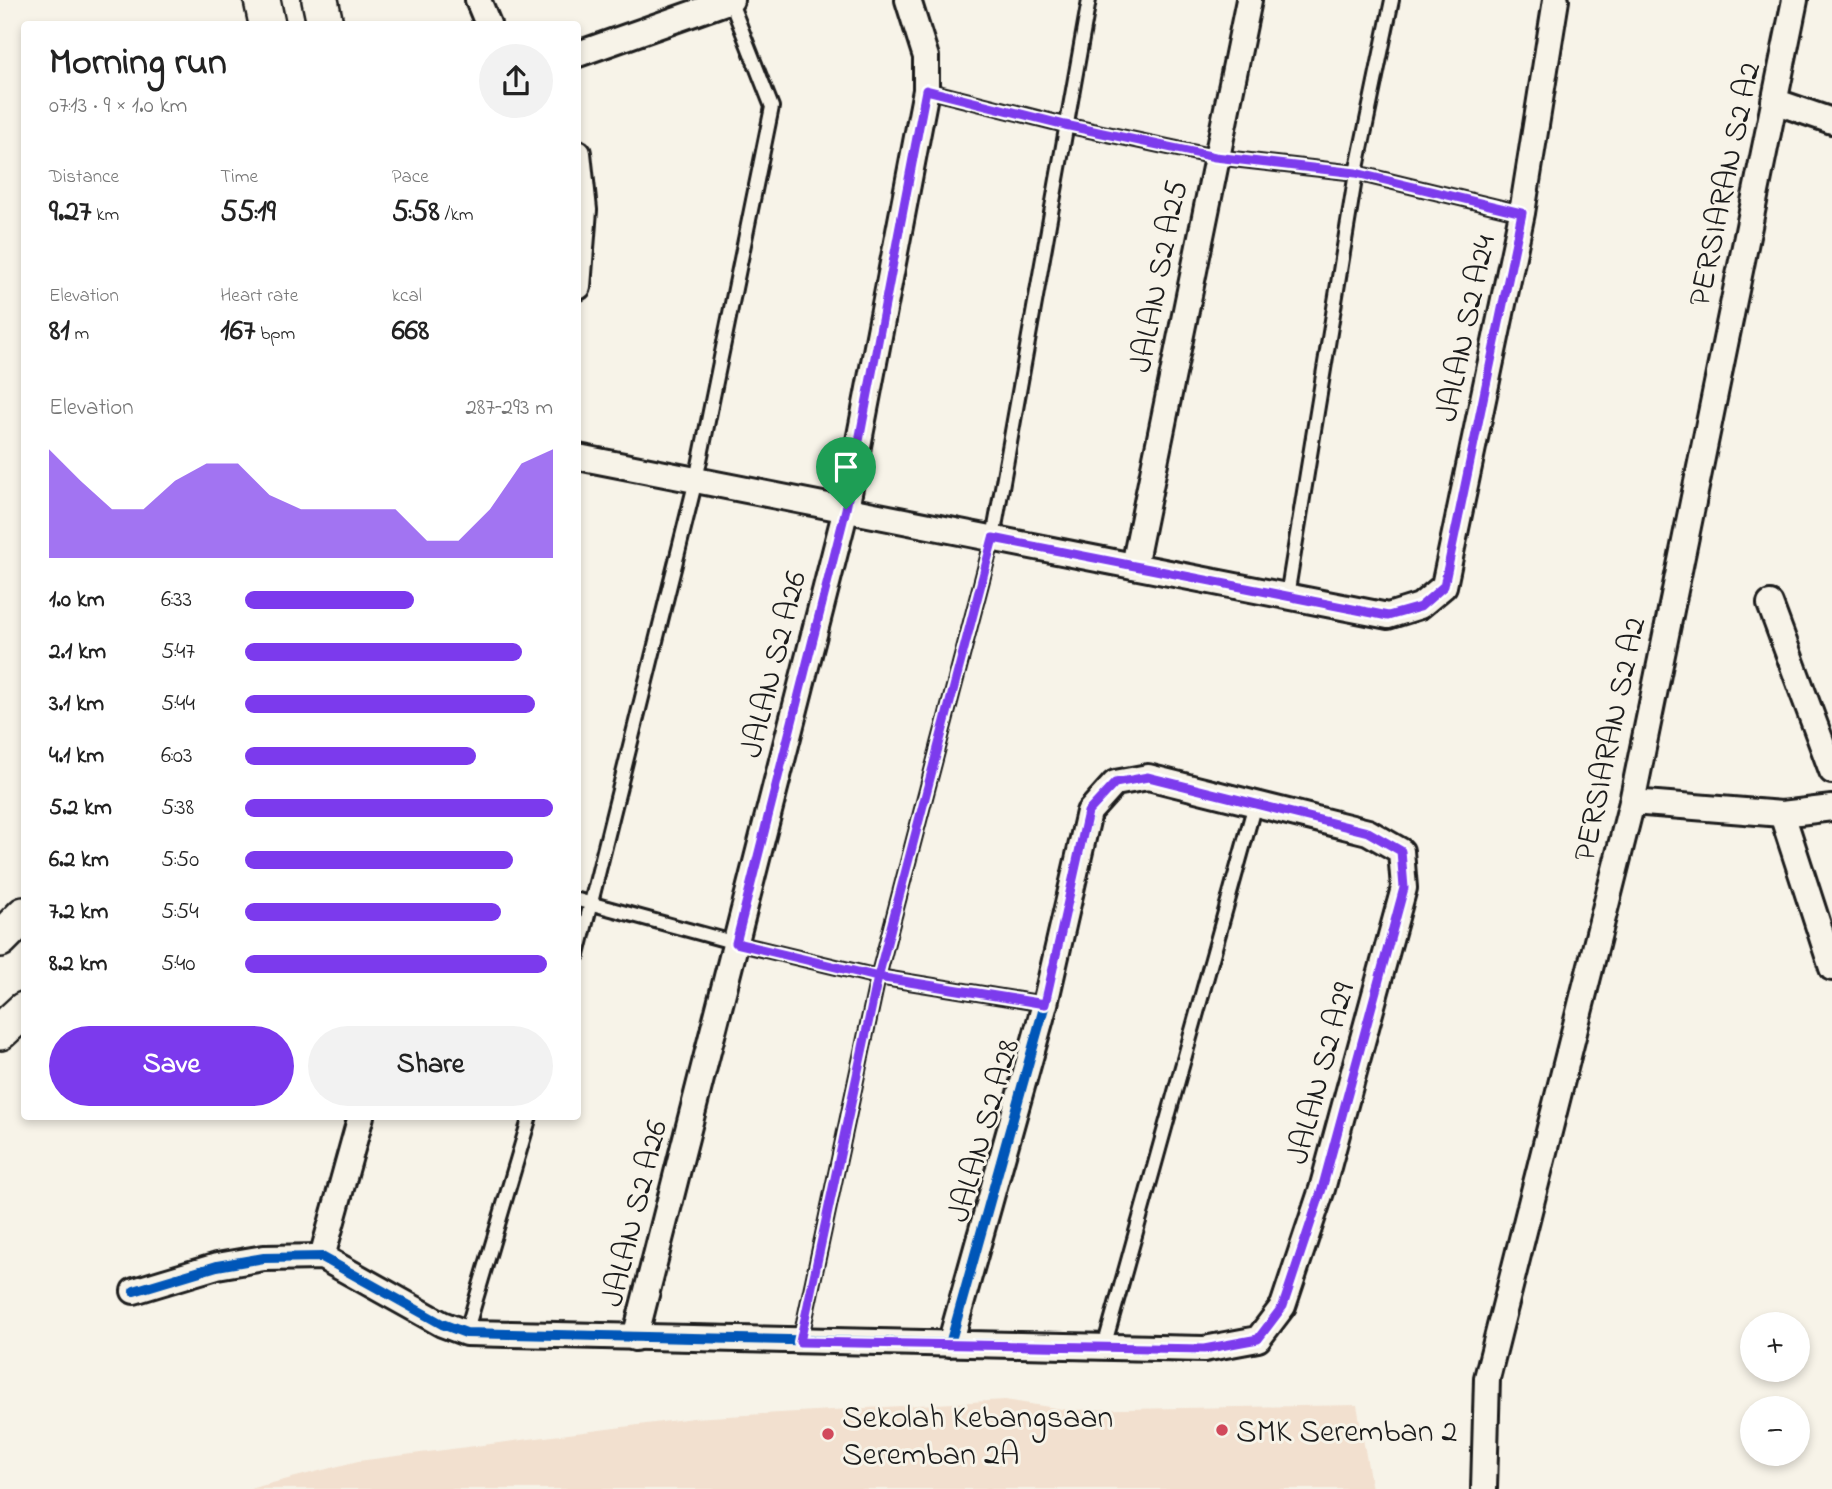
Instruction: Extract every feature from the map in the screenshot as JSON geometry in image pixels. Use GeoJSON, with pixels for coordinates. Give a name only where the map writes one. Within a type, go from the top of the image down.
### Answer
{"type":"FeatureCollection","features":[{"type":"Feature","properties":{"kind":"main road"},"geometry":{"type":"LineString","coordinates":[[262,0],[266,21]]}},
{"type":"Feature","properties":{"kind":"main road"},"geometry":{"type":"LineString","coordinates":[[320,0],[324,21]]}},
{"type":"Feature","properties":{"kind":"main road"},"geometry":{"type":"LineString","coordinates":[[0,939],[21,918]]}},
{"type":"Feature","properties":{"kind":"main road"},"geometry":{"type":"LineString","coordinates":[[0,1032],[21,1013]]}},
{"type":"Feature","properties":{"kind":"street"},"geometry":{"type":"LineString","coordinates":[[478,0],[487,21]]}},
{"type":"Feature","properties":{"kind":"street"},"geometry":{"type":"LineString","coordinates":[[581,53],[730,0]]}},
{"type":"Feature","properties":{"kind":"street","name":"JALAN S2 A26"},"geometry":{"type":"LineString","coordinates":[[635,1338],[846,509],[926,90],[926,57],[908,0]]}},
{"type":"Feature","properties":{"kind":"street","name":"JALAN S2 A25"},"geometry":{"type":"LineString","coordinates":[[1134,566],[1249,0]]}},
{"type":"Feature","properties":{"kind":"street","name":"JALAN S2 A24"},"geometry":{"type":"LineString","coordinates":[[1287,596],[1388,616],[1420,607],[1444,586],[1522,213],[1556,0]]}},
{"type":"Feature","properties":{"kind":"street","name":"PERSIARAN S2 A2"},"geometry":{"type":"LineString","coordinates":[[1484,1489],[1487,1378],[1632,802],[1795,0]]}},
{"type":"Feature","properties":{"kind":"street"},"geometry":{"type":"LineString","coordinates":[[1774,101],[1832,121]]}},
{"type":"Feature","properties":{"kind":"street"},"geometry":{"type":"LineString","coordinates":[[581,182],[584,210],[581,248]]}},
{"type":"Feature","properties":{"kind":"street"},"geometry":{"type":"LineString","coordinates":[[581,458],[1287,596]]}},
{"type":"Feature","properties":{"kind":"street"},"geometry":{"type":"LineString","coordinates":[[1770,604],[1832,771]]}},
{"type":"Feature","properties":{"kind":"street","name":"JALAN S2 A28"},"geometry":{"type":"LineString","coordinates":[[950,1344],[1045,1004],[1088,812],[1115,783],[1148,777],[1368,832]]}},
{"type":"Feature","properties":{"kind":"street"},"geometry":{"type":"LineString","coordinates":[[1632,802],[1782,814],[1832,808]]}},
{"type":"Feature","properties":{"kind":"street"},"geometry":{"type":"LineString","coordinates":[[1782,814],[1832,968]]}},
{"type":"Feature","properties":{"kind":"street","name":"JALAN S2 A29"},"geometry":{"type":"LineString","coordinates":[[1104,1348],[1204,1349],[1258,1339],[1283,1306],[1322,1189],[1404,888],[1401,851],[1368,832]]}},
{"type":"Feature","properties":{"kind":"street"},"geometry":{"type":"LineString","coordinates":[[322,1256],[360,1120]]}},
{"type":"Feature","properties":{"kind":"street"},"geometry":{"type":"LineString","coordinates":[[134,1291],[217,1266],[264,1258],[322,1256],[442,1324],[466,1333],[1104,1348]]}},
{"type":"Feature","properties":{"kind":"lane"},"geometry":{"type":"LineString","coordinates":[[581,945],[696,480],[772,107],[730,0]]}},
{"type":"Feature","properties":{"kind":"lane"},"geometry":{"type":"LineString","coordinates":[[800,1342],[878,977],[993,538],[1089,0]]}},
{"type":"Feature","properties":{"kind":"lane"},"geometry":{"type":"LineString","coordinates":[[1287,596],[1356,173],[1392,0]]}},
{"type":"Feature","properties":{"kind":"lane"},"geometry":{"type":"LineString","coordinates":[[926,90],[1065,125],[1215,157],[1356,173],[1522,213]]}},
{"type":"Feature","properties":{"kind":"lane"},"geometry":{"type":"LineString","coordinates":[[1104,1348],[1255,804]]}},
{"type":"Feature","properties":{"kind":"lane"},"geometry":{"type":"LineString","coordinates":[[581,901],[736,943],[878,977],[1045,1004]]}},
{"type":"Feature","properties":{"kind":"lane"},"geometry":{"type":"LineString","coordinates":[[466,1333],[529,1120]]}},
{"type":"Feature","properties":{"kind":"shaded area","name":"Sekolah Kebangsaan Seremban 2A"},"geometry":{"type":"Polygon","coordinates":[[[1005,1400],[1068,1410],[1357,1405],[1372,1489],[249,1489],[358,1461],[693,1418],[1005,1400]]]}},
{"type":"Feature","properties":{"kind":"cycle path"},"geometry":{"type":"LineString","coordinates":[[134,1291],[217,1266],[264,1258],[322,1257],[442,1324],[466,1333],[1204,1349],[1258,1339],[1283,1306],[1322,1189],[1404,888],[1401,851],[1368,832],[1148,777],[1115,783],[1089,812],[1045,1004],[950,1344]]}},
{"type":"Feature","properties":{"kind":"place","name":"SMK Seremban 2"},"geometry":{"type":"Point","coordinates":[1222,1430]}},
{"type":"Feature","properties":{"kind":"place","name":"Sekolah Kebangsaan Seremban 2A"},"geometry":{"type":"Point","coordinates":[828,1434]}},
{"type":"Feature","properties":{"kind":"route"},"geometry":{"type":"LineString","coordinates":[[846,509],[736,943],[878,977],[800,1342],[1204,1349],[1258,1339],[1283,1306],[1322,1189],[1404,888],[1401,851],[1368,832],[1148,777],[1115,783],[1088,812],[1045,1004],[878,977],[993,538],[1388,616],[1420,607],[1444,586],[1522,213],[1356,173],[1215,157],[1065,125],[926,90],[846,509]]}}]}
